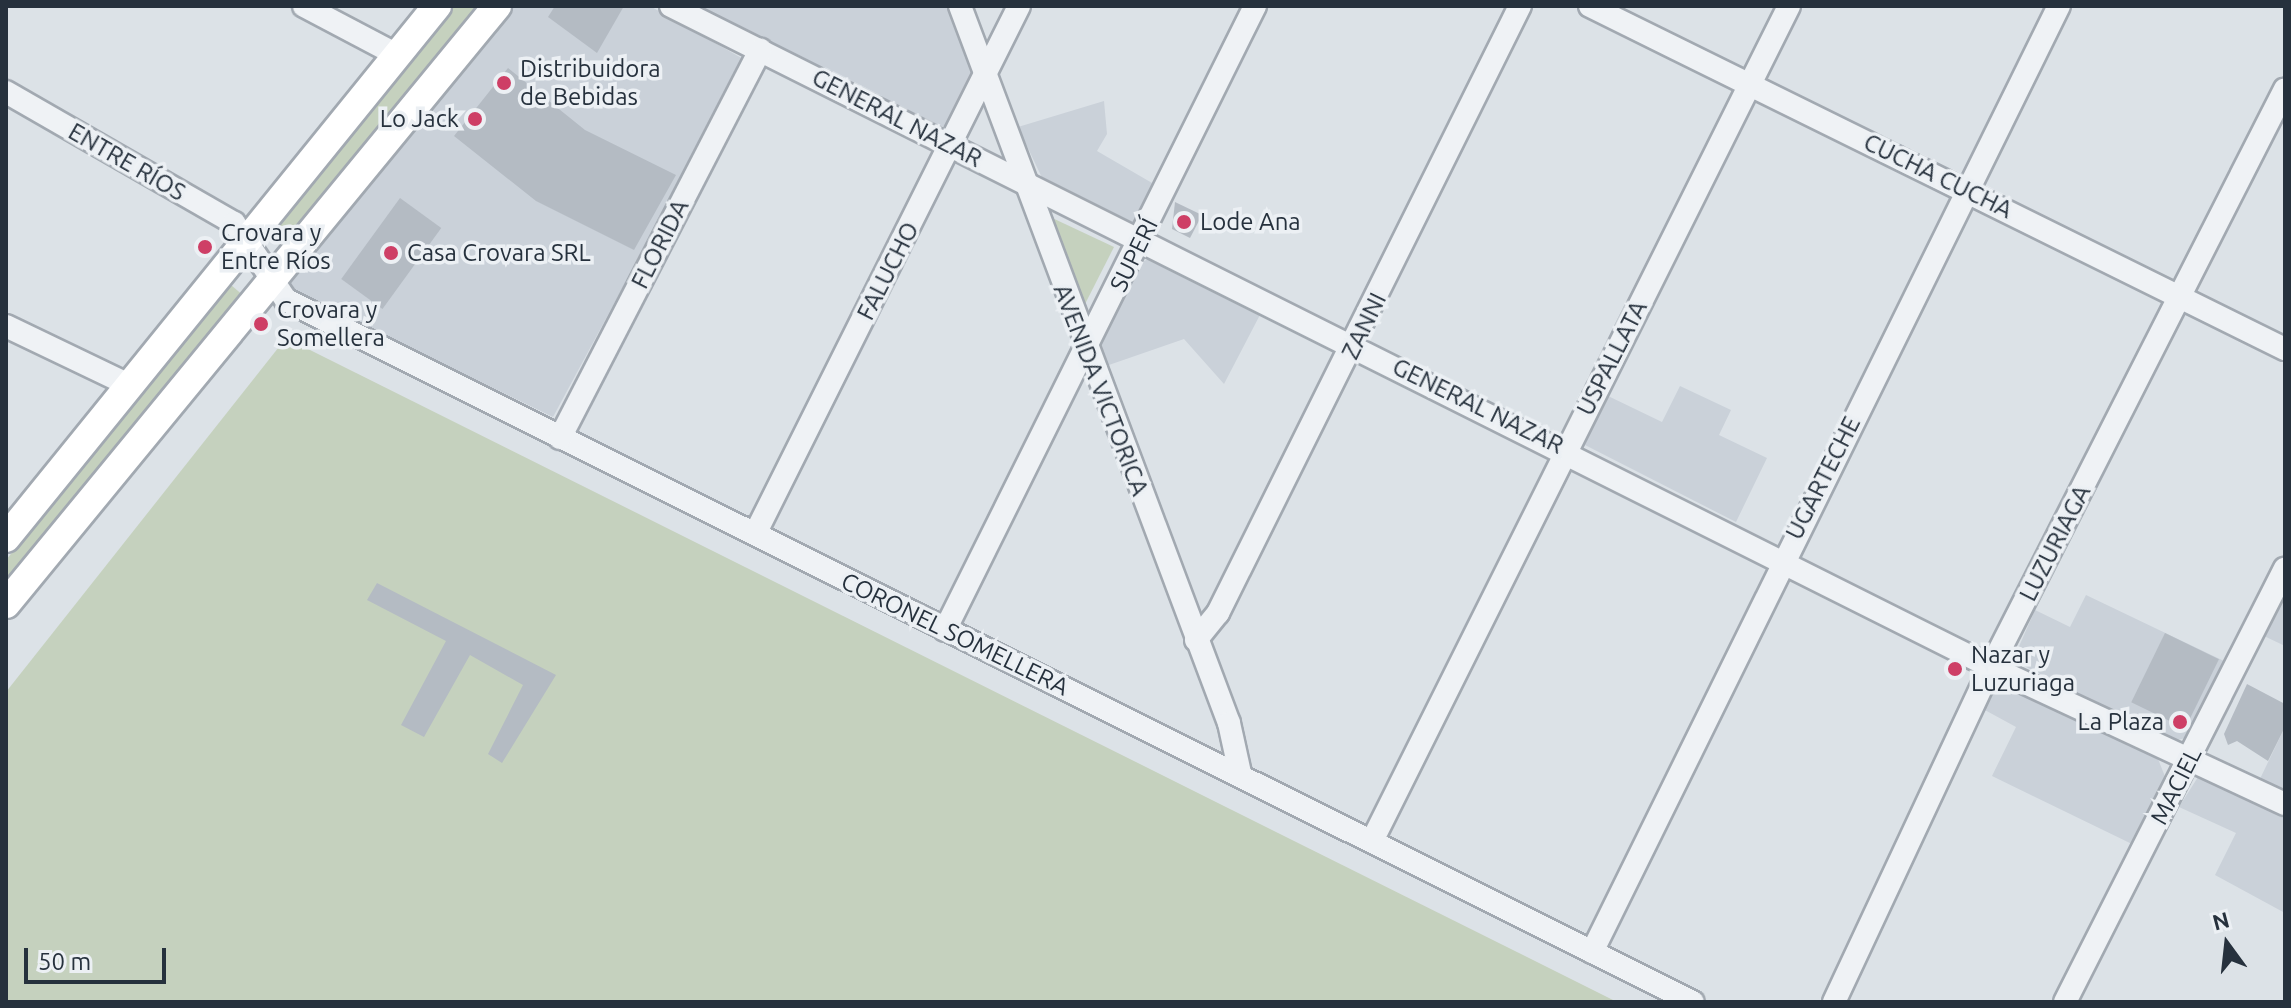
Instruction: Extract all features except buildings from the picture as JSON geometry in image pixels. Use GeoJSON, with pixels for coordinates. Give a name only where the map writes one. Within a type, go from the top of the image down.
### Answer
{"type":"FeatureCollection","features":[{"type":"Feature","properties":{"kind":"main road"},"geometry":{"type":"LineString","coordinates":[[6,538],[131,386],[244,236],[437,6]]}},
{"type":"Feature","properties":{"kind":"main road"},"geometry":{"type":"LineString","coordinates":[[6,604],[268,281],[497,6]]}},
{"type":"Feature","properties":{"kind":"street"},"geometry":{"type":"LineString","coordinates":[[304,6],[397,55]]}},
{"type":"Feature","properties":{"kind":"street","name":"GENERAL NAZAR"},"geometry":{"type":"LineString","coordinates":[[671,6],[1783,558],[1991,667],[2285,804]]}},
{"type":"Feature","properties":{"kind":"street","name":"AVENIDA VICTORICA"},"geometry":{"type":"LineString","coordinates":[[960,6],[1086,353],[1196,640],[1240,773]]}},
{"type":"Feature","properties":{"kind":"street","name":"FALUCHO"},"geometry":{"type":"LineString","coordinates":[[755,534],[1019,6]]}},
{"type":"Feature","properties":{"kind":"street","name":"SUPERÍ"},"geometry":{"type":"LineString","coordinates":[[945,630],[1086,353],[1255,6]]}},
{"type":"Feature","properties":{"kind":"street","name":"ZANNI"},"geometry":{"type":"LineString","coordinates":[[1196,640],[1218,613],[1354,346],[1520,6]]}},
{"type":"Feature","properties":{"kind":"street","name":"CUCHA CUCHA"},"geometry":{"type":"LineString","coordinates":[[1590,6],[2285,349]]}},
{"type":"Feature","properties":{"kind":"street","name":"USPALLATA"},"geometry":{"type":"LineString","coordinates":[[1372,841],[1789,6]]}},
{"type":"Feature","properties":{"kind":"street","name":"UGARTECHE"},"geometry":{"type":"LineString","coordinates":[[1592,952],[1783,558],[2059,6]]}},
{"type":"Feature","properties":{"kind":"street","name":"FLORIDA"},"geometry":{"type":"LineString","coordinates":[[560,438],[760,50]]}},
{"type":"Feature","properties":{"kind":"street","name":"LUZURIAGA"},"geometry":{"type":"LineString","coordinates":[[1834,1002],[1991,667],[2285,89]]}},
{"type":"Feature","properties":{"kind":"street","name":"ENTRE RÍOS"},"geometry":{"type":"LineString","coordinates":[[6,92],[234,223],[244,236]]}},
{"type":"Feature","properties":{"kind":"street","name":"CORONEL SOMELLERA"},"geometry":{"type":"LineString","coordinates":[[244,236],[268,281],[286,300],[945,630],[1240,773],[1693,1002]]}},
{"type":"Feature","properties":{"kind":"street"},"geometry":{"type":"LineString","coordinates":[[6,326],[131,386]]}},
{"type":"Feature","properties":{"kind":"street","name":"MACIEL"},"geometry":{"type":"LineString","coordinates":[[2065,1002],[2285,569]]}},
{"type":"Feature","properties":{"kind":"shaded area"},"geometry":{"type":"Polygon","coordinates":[[[512,6],[650,6],[745,60],[553,417],[294,292],[288,283],[512,6]]]}},
{"type":"Feature","properties":{"kind":"shaded area"},"geometry":{"type":"Polygon","coordinates":[[[695,6],[948,6],[976,76],[954,125],[934,127],[695,6]]]}},
{"type":"Feature","properties":{"kind":"shaded area"},"geometry":{"type":"Polygon","coordinates":[[[1104,101],[1107,134],[1097,151],[1159,187],[1134,224],[1044,182],[1018,127],[1104,101]]]}},
{"type":"Feature","properties":{"kind":"shaded area"},"geometry":{"type":"Polygon","coordinates":[[[1151,258],[1262,311],[1224,384],[1184,339],[1106,366],[1099,341],[1137,264],[1151,258]]]}},
{"type":"Feature","properties":{"kind":"shaded area"},"geometry":{"type":"Polygon","coordinates":[[[1680,386],[1731,410],[1719,435],[1767,458],[1736,522],[1585,445],[1606,395],[1662,422],[1680,386]]]}},
{"type":"Feature","properties":{"kind":"shaded area"},"geometry":{"type":"Polygon","coordinates":[[[2285,587],[2285,646],[2262,635],[2285,587]]]}},
{"type":"Feature","properties":{"kind":"shaded area"},"geometry":{"type":"Polygon","coordinates":[[[2086,595],[2226,662],[2190,737],[2173,741],[2024,666],[2017,651],[2035,610],[2070,627],[2086,595]]]}},
{"type":"Feature","properties":{"kind":"shaded area"},"geometry":{"type":"Polygon","coordinates":[[[2014,686],[2158,759],[2166,779],[2134,845],[1992,776],[2016,727],[1983,709],[1991,695],[2014,686]]]}},
{"type":"Feature","properties":{"kind":"shaded area"},"geometry":{"type":"Polygon","coordinates":[[[2285,727],[2285,796],[2258,783],[2285,727]]]}},
{"type":"Feature","properties":{"kind":"shaded area"},"geometry":{"type":"Polygon","coordinates":[[[2198,777],[2285,817],[2285,913],[2215,875],[2236,833],[2179,807],[2198,777]]]}},
{"type":"Feature","properties":{"kind":"green space"},"geometry":{"type":"Polygon","coordinates":[[[453,6],[483,6],[288,246],[277,244],[279,226],[453,6]]]}},
{"type":"Feature","properties":{"kind":"green space"},"geometry":{"type":"Polygon","coordinates":[[[1048,216],[1114,247],[1083,308],[1048,216]]]}},
{"type":"Feature","properties":{"kind":"green space"},"geometry":{"type":"Polygon","coordinates":[[[231,285],[245,297],[6,597],[6,560],[231,285]]]}},
{"type":"Feature","properties":{"kind":"green space"},"geometry":{"type":"Polygon","coordinates":[[[286,338],[1617,1002],[6,1002],[6,692],[286,338]]]}},
{"type":"Feature","properties":{"kind":"place","name":"Distribuidora de Bebidas"},"geometry":{"type":"Point","coordinates":[504,83]}},
{"type":"Feature","properties":{"kind":"place","name":"Lo Jack"},"geometry":{"type":"Point","coordinates":[475,119]}},
{"type":"Feature","properties":{"kind":"place","name":"Lode Ana"},"geometry":{"type":"Point","coordinates":[1184,222]}},
{"type":"Feature","properties":{"kind":"place","name":"Crovara y Entre Ríos"},"geometry":{"type":"Point","coordinates":[205,247]}},
{"type":"Feature","properties":{"kind":"place","name":"Casa Crovara SRL"},"geometry":{"type":"Point","coordinates":[391,253]}},
{"type":"Feature","properties":{"kind":"place","name":"Crovara y Somellera"},"geometry":{"type":"Point","coordinates":[261,324]}},
{"type":"Feature","properties":{"kind":"place","name":"Nazar y Luzuriaga"},"geometry":{"type":"Point","coordinates":[1955,669]}},
{"type":"Feature","properties":{"kind":"place","name":"La Plaza"},"geometry":{"type":"Point","coordinates":[2180,722]}}]}
